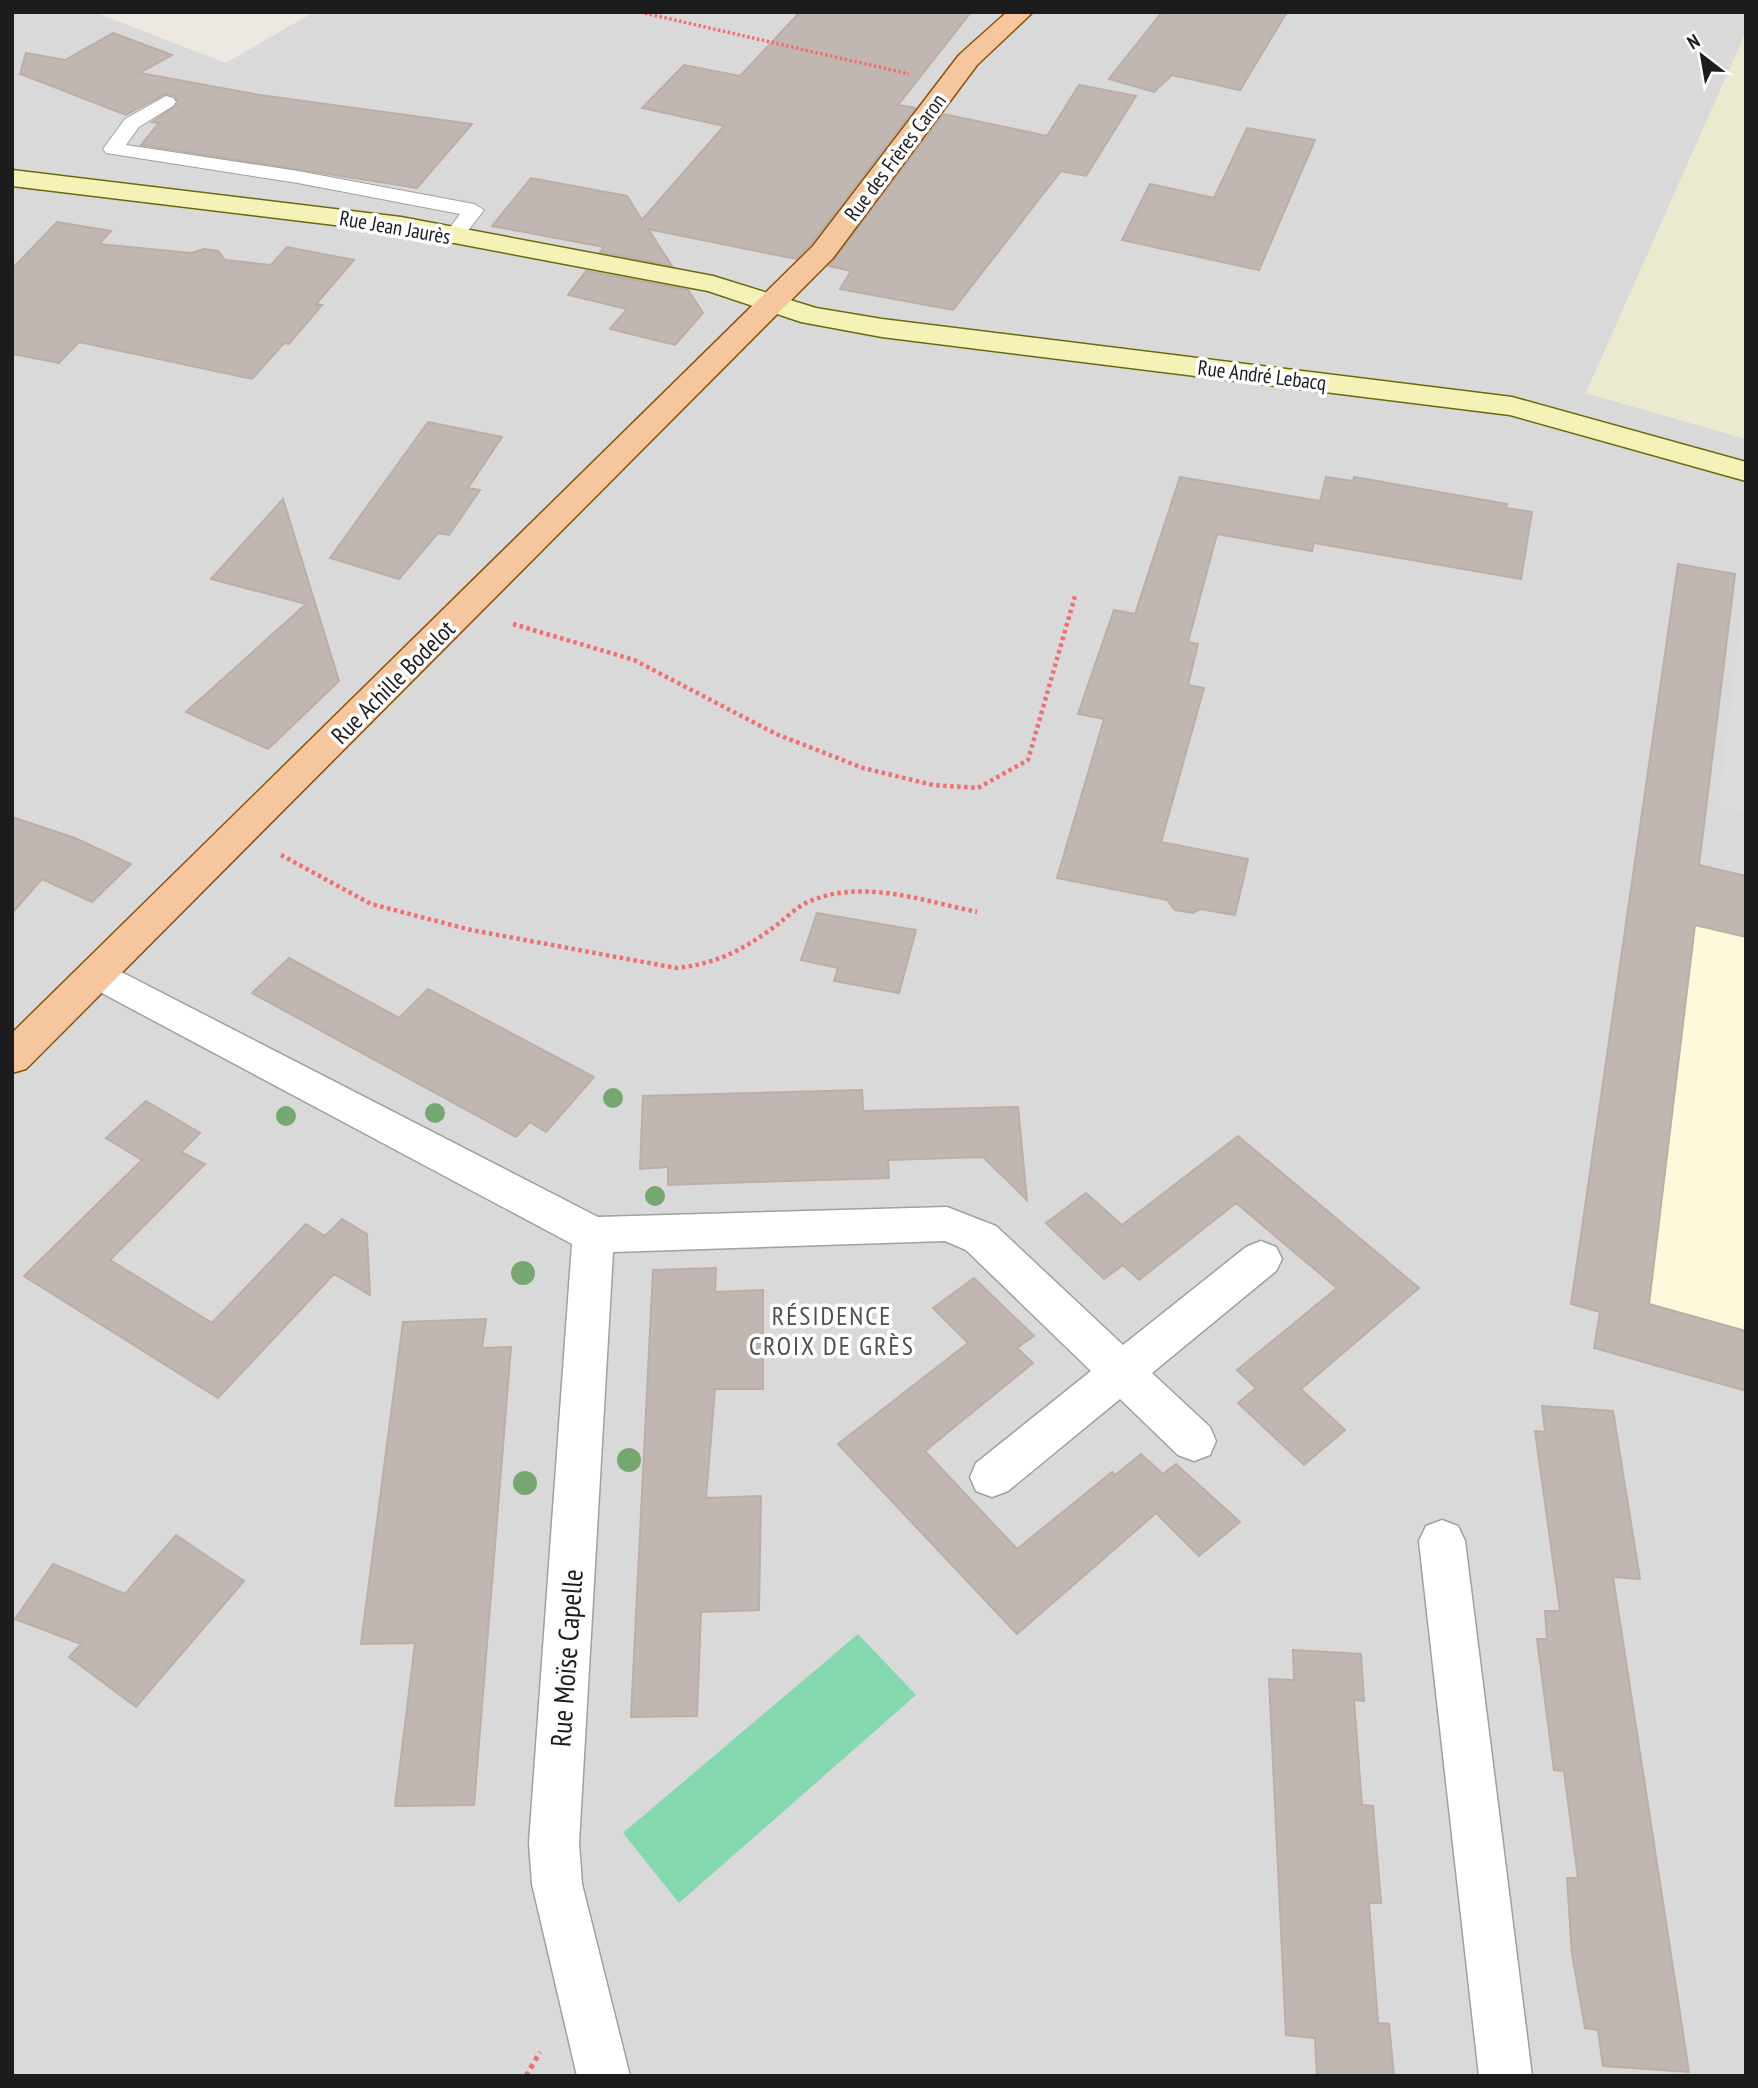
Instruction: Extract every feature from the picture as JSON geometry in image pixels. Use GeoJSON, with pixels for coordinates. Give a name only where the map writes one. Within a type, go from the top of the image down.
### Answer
{"type":"FeatureCollection","features":[{"type":"Feature","properties":{"kind":"main road","name":"Rue des Frères Caron"},"geometry":{"type":"LineString","coordinates":[[772,305],[823,252],[968,60],[1021,12]]}},
{"type":"Feature","properties":{"kind":"main road","name":"Rue Jean Jaurès"},"geometry":{"type":"LineString","coordinates":[[12,178],[401,225],[453,237],[713,284],[772,305]]}},
{"type":"Feature","properties":{"kind":"main road","name":"Rue André Lebacq"},"geometry":{"type":"LineString","coordinates":[[772,305],[811,316],[883,328],[1512,406],[1746,472]]}},
{"type":"Feature","properties":{"kind":"main road","name":"Rue Achille Bodelot"},"geometry":{"type":"LineString","coordinates":[[12,1058],[772,305]]}},
{"type":"Feature","properties":{"kind":"street"},"geometry":{"type":"LineString","coordinates":[[98,974],[593,1235],[947,1224],[981,1238],[1194,1441]]}},
{"type":"Feature","properties":{"kind":"street","name":"Rue Moïse Capelle"},"geometry":{"type":"LineString","coordinates":[[593,1235],[554,1843],[557,1884],[604,2076]]}},
{"type":"Feature","properties":{"kind":"street"},"geometry":{"type":"LineString","coordinates":[[992,1477],[1261,1259]]}},
{"type":"Feature","properties":{"kind":"street"},"geometry":{"type":"LineString","coordinates":[[1442,1541],[1506,2076]]}},
{"type":"Feature","properties":{"kind":"lane"},"geometry":{"type":"LineString","coordinates":[[166,102],[132,123],[113,149],[298,177],[474,210],[453,237]]}},
{"type":"Feature","properties":{"kind":"path"},"geometry":{"type":"LineString","coordinates":[[640,12],[950,83]]}},
{"type":"Feature","properties":{"kind":"path"},"geometry":{"type":"LineString","coordinates":[[465,610],[634,660],[776,734],[863,768],[933,785],[978,788],[1028,760],[1075,596]]}},
{"type":"Feature","properties":{"kind":"path"},"geometry":{"type":"LineString","coordinates":[[239,835],[312,870],[371,904],[471,930],[676,968],[708,966],[738,954],[807,903],[838,894],[879,893],[977,912]]}},
{"type":"Feature","properties":{"kind":"shaded area"},"geometry":{"type":"Polygon","coordinates":[[[12,12],[94,12],[226,63],[314,12],[1746,12],[1746,32],[1586,393],[1746,439],[1746,2076],[12,2076],[12,12]]]}},
{"type":"Feature","properties":{"kind":"shaded area"},"geometry":{"type":"Polygon","coordinates":[[[1746,584],[1746,812],[1718,805],[1746,584]]]}},
{"type":"Feature","properties":{"kind":"shaded area"},"geometry":{"type":"Polygon","coordinates":[[[1632,881],[1746,907],[1746,1390],[1593,1349],[1600,1312],[1571,1304],[1632,881]]]}},
{"type":"Feature","properties":{"kind":"green space"},"geometry":{"type":"Polygon","coordinates":[[[1746,32],[1746,439],[1586,393],[1746,32]]]}},
{"type":"Feature","properties":{"kind":"green space"},"geometry":{"type":"Polygon","coordinates":[[[858,1634],[916,1695],[679,1903],[623,1833],[858,1634]]]}},
{"type":"Feature","properties":{"kind":"building"},"geometry":{"type":"Polygon","coordinates":[[[800,12],[971,12],[898,105],[915,108],[811,244],[796,259],[648,229],[672,266],[600,252],[604,247],[492,226],[531,178],[627,196],[642,220],[724,126],[642,108],[684,65],[740,76],[800,12]]]}},
{"type":"Feature","properties":{"kind":"building"},"geometry":{"type":"Polygon","coordinates":[[[1162,12],[1287,12],[1240,90],[1172,75],[1154,92],[1109,79],[1162,12]]]}},
{"type":"Feature","properties":{"kind":"building"},"geometry":{"type":"Polygon","coordinates":[[[113,33],[172,55],[140,73],[260,95],[472,124],[417,188],[141,145],[159,123],[152,122],[178,104],[175,96],[165,94],[126,115],[20,74],[26,53],[65,60],[113,33]]]}},
{"type":"Feature","properties":{"kind":"building"},"geometry":{"type":"Polygon","coordinates":[[[1079,85],[1136,96],[1086,176],[1061,171],[953,310],[840,289],[851,271],[829,266],[944,114],[1047,136],[1079,85]]]}},
{"type":"Feature","properties":{"kind":"building"},"geometry":{"type":"Polygon","coordinates":[[[1247,128],[1315,140],[1259,270],[1122,240],[1150,184],[1214,198],[1247,128]]]}},
{"type":"Feature","properties":{"kind":"building"},"geometry":{"type":"Polygon","coordinates":[[[57,222],[111,231],[99,244],[191,253],[204,249],[218,251],[225,260],[271,265],[287,247],[354,260],[316,304],[322,305],[289,344],[284,343],[252,379],[79,342],[59,363],[12,354],[12,269],[57,222]]]}},
{"type":"Feature","properties":{"kind":"building"},"geometry":{"type":"Polygon","coordinates":[[[586,271],[688,290],[703,313],[675,345],[610,329],[627,309],[568,295],[586,271]]]}},
{"type":"Feature","properties":{"kind":"building"},"geometry":{"type":"Polygon","coordinates":[[[428,422],[502,437],[468,488],[480,490],[449,535],[438,533],[399,579],[330,558],[428,422]]]}},
{"type":"Feature","properties":{"kind":"building"},"geometry":{"type":"Polygon","coordinates":[[[1180,477],[1320,501],[1326,477],[1353,481],[1354,477],[1507,504],[1506,508],[1532,512],[1521,579],[1314,543],[1312,551],[1217,534],[1188,642],[1198,644],[1188,685],[1204,688],[1161,842],[1248,859],[1235,915],[1200,909],[1193,913],[1175,910],[1167,900],[1057,878],[1104,719],[1078,714],[1114,610],[1135,614],[1180,477]]]}},
{"type":"Feature","properties":{"kind":"building"},"geometry":{"type":"Polygon","coordinates":[[[283,499],[339,681],[268,749],[186,712],[306,604],[211,579],[283,499]]]}},
{"type":"Feature","properties":{"kind":"building"},"geometry":{"type":"Polygon","coordinates":[[[1678,564],[1735,574],[1699,865],[1746,876],[1746,937],[1695,925],[1649,1304],[1746,1331],[1746,1391],[1594,1348],[1600,1312],[1571,1304],[1678,564]]]}},
{"type":"Feature","properties":{"kind":"building"},"geometry":{"type":"Polygon","coordinates":[[[12,817],[75,838],[131,864],[92,902],[42,879],[12,913],[12,817]]]}},
{"type":"Feature","properties":{"kind":"building"},"geometry":{"type":"Polygon","coordinates":[[[817,913],[916,930],[899,993],[834,981],[838,968],[801,960],[817,913]]]}},
{"type":"Feature","properties":{"kind":"building"},"geometry":{"type":"Polygon","coordinates":[[[289,958],[399,1018],[428,989],[594,1077],[546,1132],[530,1122],[516,1137],[252,993],[289,958]]]}},
{"type":"Feature","properties":{"kind":"building"},"geometry":{"type":"Polygon","coordinates":[[[862,1090],[863,1111],[1018,1107],[1027,1200],[983,1157],[888,1160],[889,1178],[668,1185],[668,1167],[640,1169],[643,1096],[862,1090]]]}},
{"type":"Feature","properties":{"kind":"building"},"geometry":{"type":"Polygon","coordinates":[[[146,1101],[200,1133],[181,1152],[205,1164],[110,1260],[212,1323],[306,1224],[325,1236],[342,1219],[367,1234],[370,1295],[334,1274],[218,1398],[24,1276],[142,1160],[106,1138],[146,1101]]]}},
{"type":"Feature","properties":{"kind":"building"},"geometry":{"type":"Polygon","coordinates":[[[1238,1136],[1419,1288],[1301,1389],[1345,1430],[1304,1465],[1238,1403],[1256,1388],[1237,1370],[1337,1288],[1236,1203],[1139,1280],[1123,1265],[1104,1279],[1046,1223],[1086,1193],[1122,1225],[1238,1136]]]}},
{"type":"Feature","properties":{"kind":"building"},"geometry":{"type":"Polygon","coordinates":[[[716,1268],[715,1292],[763,1290],[763,1389],[715,1389],[706,1498],[761,1496],[759,1610],[701,1612],[697,1716],[631,1717],[653,1270],[716,1268]]]}},
{"type":"Feature","properties":{"kind":"building"},"geometry":{"type":"Polygon","coordinates":[[[974,1278],[1034,1336],[1017,1348],[1033,1363],[925,1451],[1017,1549],[1112,1472],[1115,1475],[1141,1454],[1163,1474],[1176,1464],[1240,1522],[1199,1556],[1156,1513],[1017,1634],[838,1444],[968,1343],[933,1308],[974,1278]]]}},
{"type":"Feature","properties":{"kind":"building"},"geometry":{"type":"Polygon","coordinates":[[[486,1319],[482,1348],[511,1347],[474,1805],[395,1806],[415,1643],[361,1644],[403,1322],[486,1319]]]}},
{"type":"Feature","properties":{"kind":"building"},"geometry":{"type":"Polygon","coordinates":[[[1542,1406],[1613,1411],[1640,1579],[1613,1577],[1689,2072],[1603,2066],[1598,2030],[1585,2028],[1572,1954],[1567,1878],[1578,1878],[1564,1771],[1554,1770],[1537,1639],[1547,1639],[1545,1611],[1560,1611],[1535,1431],[1545,1432],[1542,1406]]]}},
{"type":"Feature","properties":{"kind":"building"},"geometry":{"type":"Polygon","coordinates":[[[176,1535],[244,1581],[136,1707],[69,1657],[81,1644],[15,1619],[53,1564],[125,1594],[176,1535]]]}},
{"type":"Feature","properties":{"kind":"building"},"geometry":{"type":"Polygon","coordinates":[[[1293,1650],[1361,1654],[1364,1701],[1354,1700],[1362,1805],[1373,1806],[1381,1903],[1369,1903],[1378,2023],[1389,2024],[1394,2076],[1317,2076],[1315,2038],[1286,2035],[1269,1679],[1294,1680],[1293,1650]]]}},
{"type":"Feature","properties":{"kind":"district","name":"RÉSIDENCE CROIX DE GRÈS"},"geometry":{"type":"Point","coordinates":[832,1330]}}]}
